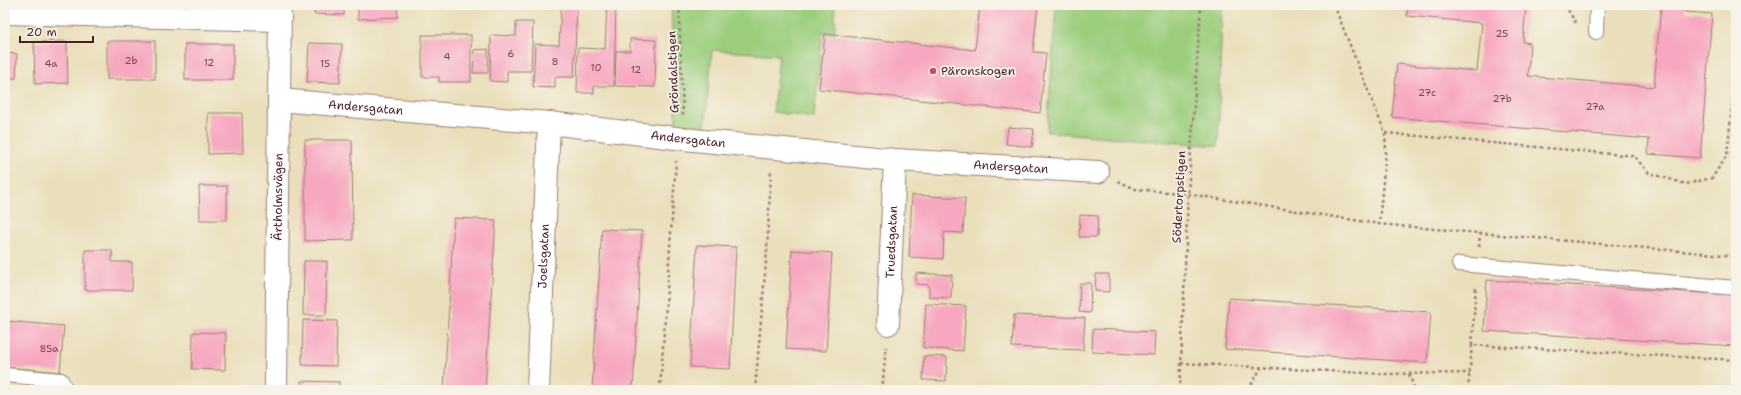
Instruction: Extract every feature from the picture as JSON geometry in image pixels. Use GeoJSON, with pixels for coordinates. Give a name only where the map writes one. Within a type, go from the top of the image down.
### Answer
{"type":"FeatureCollection","features":[{"type":"Feature","properties":{"kind":"street"},"geometry":{"type":"LineString","coordinates":[[5,13],[280,12]]}},
{"type":"Feature","properties":{"kind":"street","name":"Ärtholmsvägen"},"geometry":{"type":"LineString","coordinates":[[276,390],[280,12]]}},
{"type":"Feature","properties":{"kind":"street","name":"Andersgatan"},"geometry":{"type":"LineString","coordinates":[[279,100],[549,123],[681,139],[895,160],[1098,172]]}},
{"type":"Feature","properties":{"kind":"street","name":"Joelsgatan"},"geometry":{"type":"LineString","coordinates":[[538,390],[549,123]]}},
{"type":"Feature","properties":{"kind":"street","name":"Truedsgatan"},"geometry":{"type":"LineString","coordinates":[[888,324],[895,160]]}},
{"type":"Feature","properties":{"kind":"lane"},"geometry":{"type":"LineString","coordinates":[[1596,32],[1597,5]]}},
{"type":"Feature","properties":{"kind":"lane"},"geometry":{"type":"LineString","coordinates":[[1459,264],[1736,288]]}},
{"type":"Feature","properties":{"kind":"lane"},"geometry":{"type":"LineString","coordinates":[[5,375],[61,380],[66,390]]}},
{"type":"Feature","properties":{"kind":"path","name":"Gröndalstigen"},"geometry":{"type":"LineString","coordinates":[[660,390],[681,139],[679,5]]}},
{"type":"Feature","properties":{"kind":"path","name":"Södertorpstigen"},"geometry":{"type":"LineString","coordinates":[[1180,390],[1188,194],[1201,5]]}},
{"type":"Feature","properties":{"kind":"path"},"geometry":{"type":"LineString","coordinates":[[1334,5],[1384,133],[1386,150],[1379,224]]}},
{"type":"Feature","properties":{"kind":"path"},"geometry":{"type":"LineString","coordinates":[[1733,5],[1736,12]]}},
{"type":"Feature","properties":{"kind":"path"},"geometry":{"type":"LineString","coordinates":[[1384,133],[1634,156],[1649,173],[1686,184],[1712,178],[1727,155],[1736,68]]}},
{"type":"Feature","properties":{"kind":"path"},"geometry":{"type":"LineString","coordinates":[[755,390],[767,251],[772,148]]}},
{"type":"Feature","properties":{"kind":"path"},"geometry":{"type":"LineString","coordinates":[[1098,172],[1136,189],[1188,194],[1379,224],[1736,256]]}},
{"type":"Feature","properties":{"kind":"path"},"geometry":{"type":"LineString","coordinates":[[1468,390],[1480,233]]}},
{"type":"Feature","properties":{"kind":"path"},"geometry":{"type":"LineString","coordinates":[[882,390],[888,324]]}},
{"type":"Feature","properties":{"kind":"path"},"geometry":{"type":"LineString","coordinates":[[1472,345],[1736,360]]}},
{"type":"Feature","properties":{"kind":"path"},"geometry":{"type":"LineString","coordinates":[[1181,363],[1383,374],[1470,373]]}},
{"type":"Feature","properties":{"kind":"path"},"geometry":{"type":"LineString","coordinates":[[1248,390],[1262,368]]}},
{"type":"Feature","properties":{"kind":"path"},"geometry":{"type":"LineString","coordinates":[[1409,374],[1415,390]]}},
{"type":"Feature","properties":{"kind":"green space"},"geometry":{"type":"Polygon","coordinates":[[[671,5],[835,5],[835,33],[823,32],[814,118],[773,112],[779,55],[712,50],[705,129],[676,125],[671,5]]]}},
{"type":"Feature","properties":{"kind":"green space"},"geometry":{"type":"Polygon","coordinates":[[[1056,5],[1222,5],[1218,146],[1047,132],[1056,5]]]}},
{"type":"Feature","properties":{"kind":"building"},"geometry":{"type":"Polygon","coordinates":[[[314,5],[344,5],[344,15],[314,14],[314,5]]]}},
{"type":"Feature","properties":{"kind":"building"},"geometry":{"type":"Polygon","coordinates":[[[397,5],[398,17],[358,19],[358,6],[397,5]]]}},
{"type":"Feature","properties":{"kind":"building"},"geometry":{"type":"Polygon","coordinates":[[[561,5],[577,5],[574,77],[555,77],[555,88],[533,87],[535,44],[559,45],[561,5]]]}},
{"type":"Feature","properties":{"kind":"building"},"geometry":{"type":"Polygon","coordinates":[[[607,5],[616,5],[614,86],[594,86],[594,93],[577,93],[578,48],[605,49],[607,5]]]}},
{"type":"Feature","properties":{"kind":"building","name":"Päronskogen"},"geometry":{"type":"Polygon","coordinates":[[[980,5],[1038,5],[1033,52],[1046,53],[1040,113],[819,89],[825,34],[975,50],[980,5]]]}},
{"type":"Feature","properties":{"kind":"building"},"geometry":{"type":"Polygon","coordinates":[[[1408,5],[1526,5],[1523,42],[1530,43],[1528,76],[1654,87],[1661,5],[1686,5],[1685,12],[1712,14],[1700,158],[1648,154],[1649,139],[1392,117],[1397,64],[1477,71],[1482,23],[1407,16],[1408,5]]]}},
{"type":"Feature","properties":{"kind":"building"},"geometry":{"type":"Polygon","coordinates":[[[516,22],[533,22],[531,71],[507,71],[507,82],[490,81],[491,35],[516,36],[516,22]]]}},
{"type":"Feature","properties":{"kind":"building"},"geometry":{"type":"Polygon","coordinates":[[[422,35],[471,35],[471,82],[439,82],[439,77],[422,77],[422,35]]]}},
{"type":"Feature","properties":{"kind":"building"},"geometry":{"type":"Polygon","coordinates":[[[630,39],[656,40],[655,87],[615,86],[616,51],[630,51],[630,39]]]}},
{"type":"Feature","properties":{"kind":"building"},"geometry":{"type":"Polygon","coordinates":[[[67,41],[68,83],[35,84],[34,42],[67,41]]]}},
{"type":"Feature","properties":{"kind":"building"},"geometry":{"type":"Polygon","coordinates":[[[107,41],[155,41],[155,79],[107,79],[107,41]]]}},
{"type":"Feature","properties":{"kind":"building"},"geometry":{"type":"Polygon","coordinates":[[[309,43],[342,44],[340,83],[307,82],[309,43]]]}},
{"type":"Feature","properties":{"kind":"building"},"geometry":{"type":"Polygon","coordinates":[[[185,44],[233,44],[233,80],[185,80],[185,44]]]}},
{"type":"Feature","properties":{"kind":"building"},"geometry":{"type":"Polygon","coordinates":[[[488,49],[488,73],[473,73],[474,50],[488,49]]]}},
{"type":"Feature","properties":{"kind":"building"},"geometry":{"type":"Polygon","coordinates":[[[5,53],[17,54],[16,78],[5,78],[5,53]]]}},
{"type":"Feature","properties":{"kind":"building"},"geometry":{"type":"Polygon","coordinates":[[[208,113],[242,113],[243,153],[208,154],[208,113]]]}},
{"type":"Feature","properties":{"kind":"building"},"geometry":{"type":"Polygon","coordinates":[[[1008,127],[1034,129],[1032,147],[1006,144],[1008,127]]]}},
{"type":"Feature","properties":{"kind":"building"},"geometry":{"type":"Polygon","coordinates":[[[305,140],[352,140],[353,240],[305,241],[305,140]]]}},
{"type":"Feature","properties":{"kind":"building"},"geometry":{"type":"Polygon","coordinates":[[[199,186],[227,186],[227,220],[200,220],[199,186]]]}},
{"type":"Feature","properties":{"kind":"building"},"geometry":{"type":"Polygon","coordinates":[[[912,195],[965,198],[963,233],[944,232],[943,259],[909,257],[912,195]]]}},
{"type":"Feature","properties":{"kind":"building"},"geometry":{"type":"Polygon","coordinates":[[[1080,215],[1098,216],[1097,237],[1079,237],[1080,215]]]}},
{"type":"Feature","properties":{"kind":"building"},"geometry":{"type":"Polygon","coordinates":[[[454,218],[496,220],[485,390],[444,390],[454,218]]]}},
{"type":"Feature","properties":{"kind":"building"},"geometry":{"type":"Polygon","coordinates":[[[602,229],[642,231],[633,390],[592,390],[602,229]]]}},
{"type":"Feature","properties":{"kind":"building"},"geometry":{"type":"Polygon","coordinates":[[[697,245],[736,247],[730,369],[690,367],[697,245]]]}},
{"type":"Feature","properties":{"kind":"building"},"geometry":{"type":"Polygon","coordinates":[[[85,250],[112,250],[112,262],[132,262],[132,290],[85,290],[85,250]]]}},
{"type":"Feature","properties":{"kind":"building"},"geometry":{"type":"Polygon","coordinates":[[[792,250],[832,253],[826,351],[786,349],[792,250]]]}},
{"type":"Feature","properties":{"kind":"building"},"geometry":{"type":"Polygon","coordinates":[[[304,261],[327,261],[326,315],[303,315],[304,261]]]}},
{"type":"Feature","properties":{"kind":"building"},"geometry":{"type":"Polygon","coordinates":[[[916,273],[952,275],[951,298],[929,297],[929,285],[916,284],[916,273]]]}},
{"type":"Feature","properties":{"kind":"building"},"geometry":{"type":"Polygon","coordinates":[[[1096,274],[1109,274],[1109,292],[1095,291],[1096,274]]]}},
{"type":"Feature","properties":{"kind":"building"},"geometry":{"type":"Polygon","coordinates":[[[1487,280],[1736,295],[1736,346],[1484,331],[1487,280]]]}},
{"type":"Feature","properties":{"kind":"building"},"geometry":{"type":"Polygon","coordinates":[[[1080,283],[1091,283],[1090,313],[1079,312],[1080,283]]]}},
{"type":"Feature","properties":{"kind":"building"},"geometry":{"type":"Polygon","coordinates":[[[1229,298],[1431,312],[1427,363],[1225,349],[1229,298]]]}},
{"type":"Feature","properties":{"kind":"building"},"geometry":{"type":"Polygon","coordinates":[[[926,304],[966,306],[963,351],[923,348],[926,304]]]}},
{"type":"Feature","properties":{"kind":"building"},"geometry":{"type":"Polygon","coordinates":[[[1014,315],[1085,318],[1083,350],[1012,347],[1014,315]]]}},
{"type":"Feature","properties":{"kind":"building"},"geometry":{"type":"Polygon","coordinates":[[[303,320],[337,321],[336,366],[302,365],[303,320]]]}},
{"type":"Feature","properties":{"kind":"building"},"geometry":{"type":"Polygon","coordinates":[[[5,321],[64,326],[60,372],[5,367],[5,321]]]}},
{"type":"Feature","properties":{"kind":"building"},"geometry":{"type":"Polygon","coordinates":[[[1093,329],[1155,332],[1154,355],[1092,352],[1093,329]]]}},
{"type":"Feature","properties":{"kind":"building"},"geometry":{"type":"Polygon","coordinates":[[[193,332],[226,333],[225,370],[192,369],[193,332]]]}},
{"type":"Feature","properties":{"kind":"building"},"geometry":{"type":"Polygon","coordinates":[[[924,356],[947,357],[946,381],[923,380],[924,356]]]}},
{"type":"Feature","properties":{"kind":"building"},"geometry":{"type":"Polygon","coordinates":[[[301,381],[339,382],[339,390],[301,390],[301,381]]]}},
{"type":"Feature","properties":{"kind":"building"},"geometry":{"type":"Polygon","coordinates":[[[1096,387],[1139,389],[1139,390],[1096,390],[1096,387]]]}},
{"type":"Feature","properties":{"kind":"place","name":"Päronskogen"},"geometry":{"type":"Point","coordinates":[933,71]}}]}
